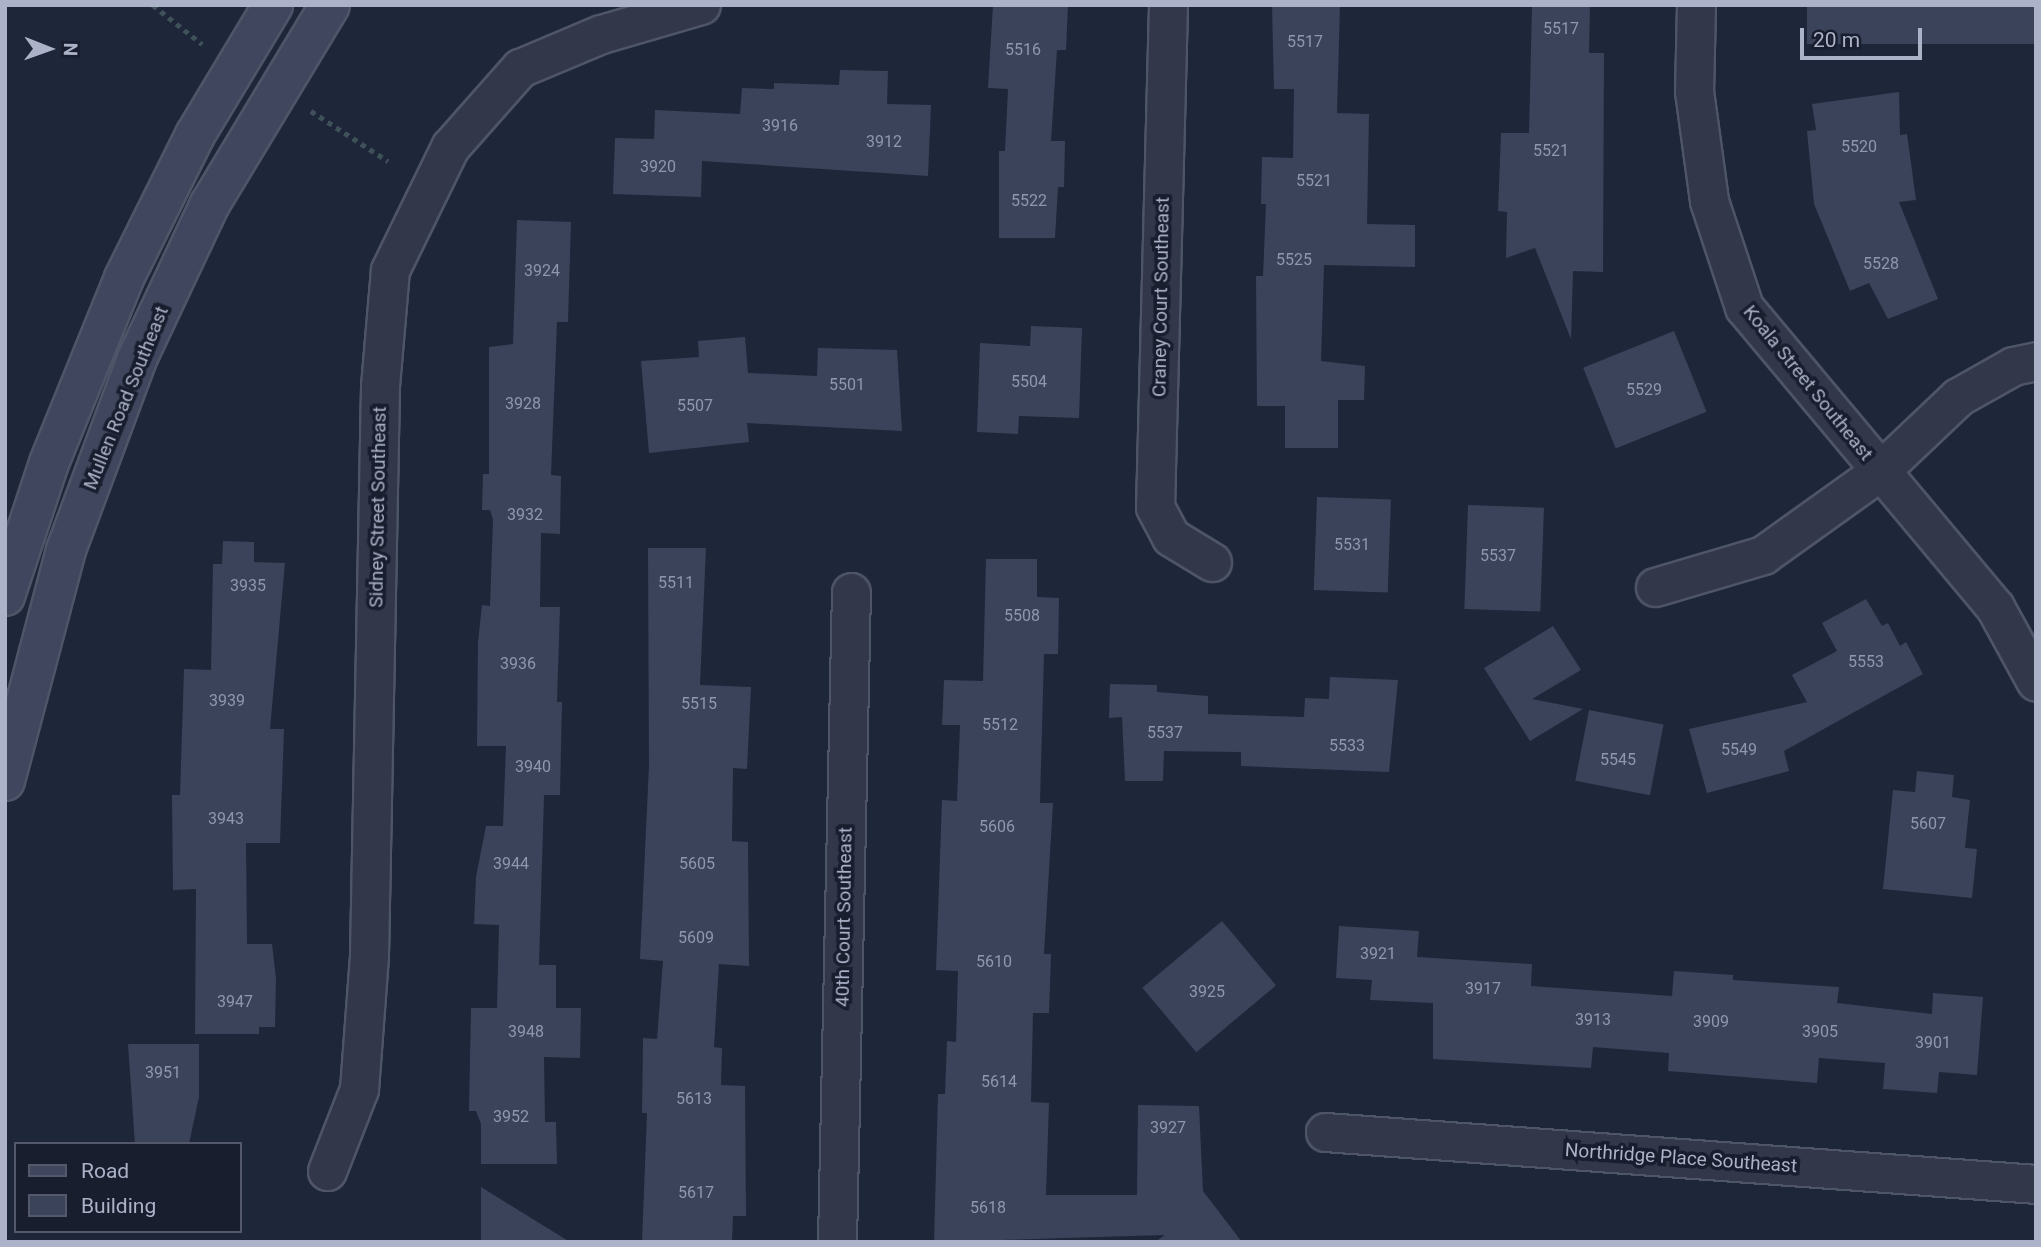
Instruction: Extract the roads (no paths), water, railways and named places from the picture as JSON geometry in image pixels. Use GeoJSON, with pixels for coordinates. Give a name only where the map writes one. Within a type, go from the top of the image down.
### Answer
{"type":"FeatureCollection","features":[{"type":"Feature","properties":{"kind":"street"},"geometry":{"type":"LineString","coordinates":[[5,596],[49,463],[124,278],[195,135],[273,5]]}},
{"type":"Feature","properties":{"kind":"street","name":"Mullen Road Southeast"},"geometry":{"type":"LineString","coordinates":[[5,780],[66,550],[137,359],[210,204],[330,5]]}},
{"type":"Feature","properties":{"kind":"street","name":"Sidney Street Southeast"},"geometry":{"type":"LineString","coordinates":[[327,1171],[359,1089],[369,955],[380,386],[390,270],[450,147],[520,68],[601,34],[701,5]]}},
{"type":"Feature","properties":{"kind":"street","name":"Craney Court Southeast"},"geometry":{"type":"LineString","coordinates":[[1168,5],[1156,507],[1171,537],[1212,562]]}},
{"type":"Feature","properties":{"kind":"street","name":"Koala Street Southeast"},"geometry":{"type":"LineString","coordinates":[[1696,5],[1694,91],[1709,201],[1744,307],[1879,472],[1995,607],[2036,682]]}},
{"type":"Feature","properties":{"kind":"street"},"geometry":{"type":"LineString","coordinates":[[1655,587],[1763,555],[1879,472],[1958,397],[2013,366],[2036,361]]}},
{"type":"Feature","properties":{"kind":"street","name":"40th Court Southeast"},"geometry":{"type":"LineString","coordinates":[[837,1242],[851,592]]}},
{"type":"Feature","properties":{"kind":"street","name":"Northridge Place Southeast"},"geometry":{"type":"LineString","coordinates":[[1325,1132],[2036,1184]]}}]}
